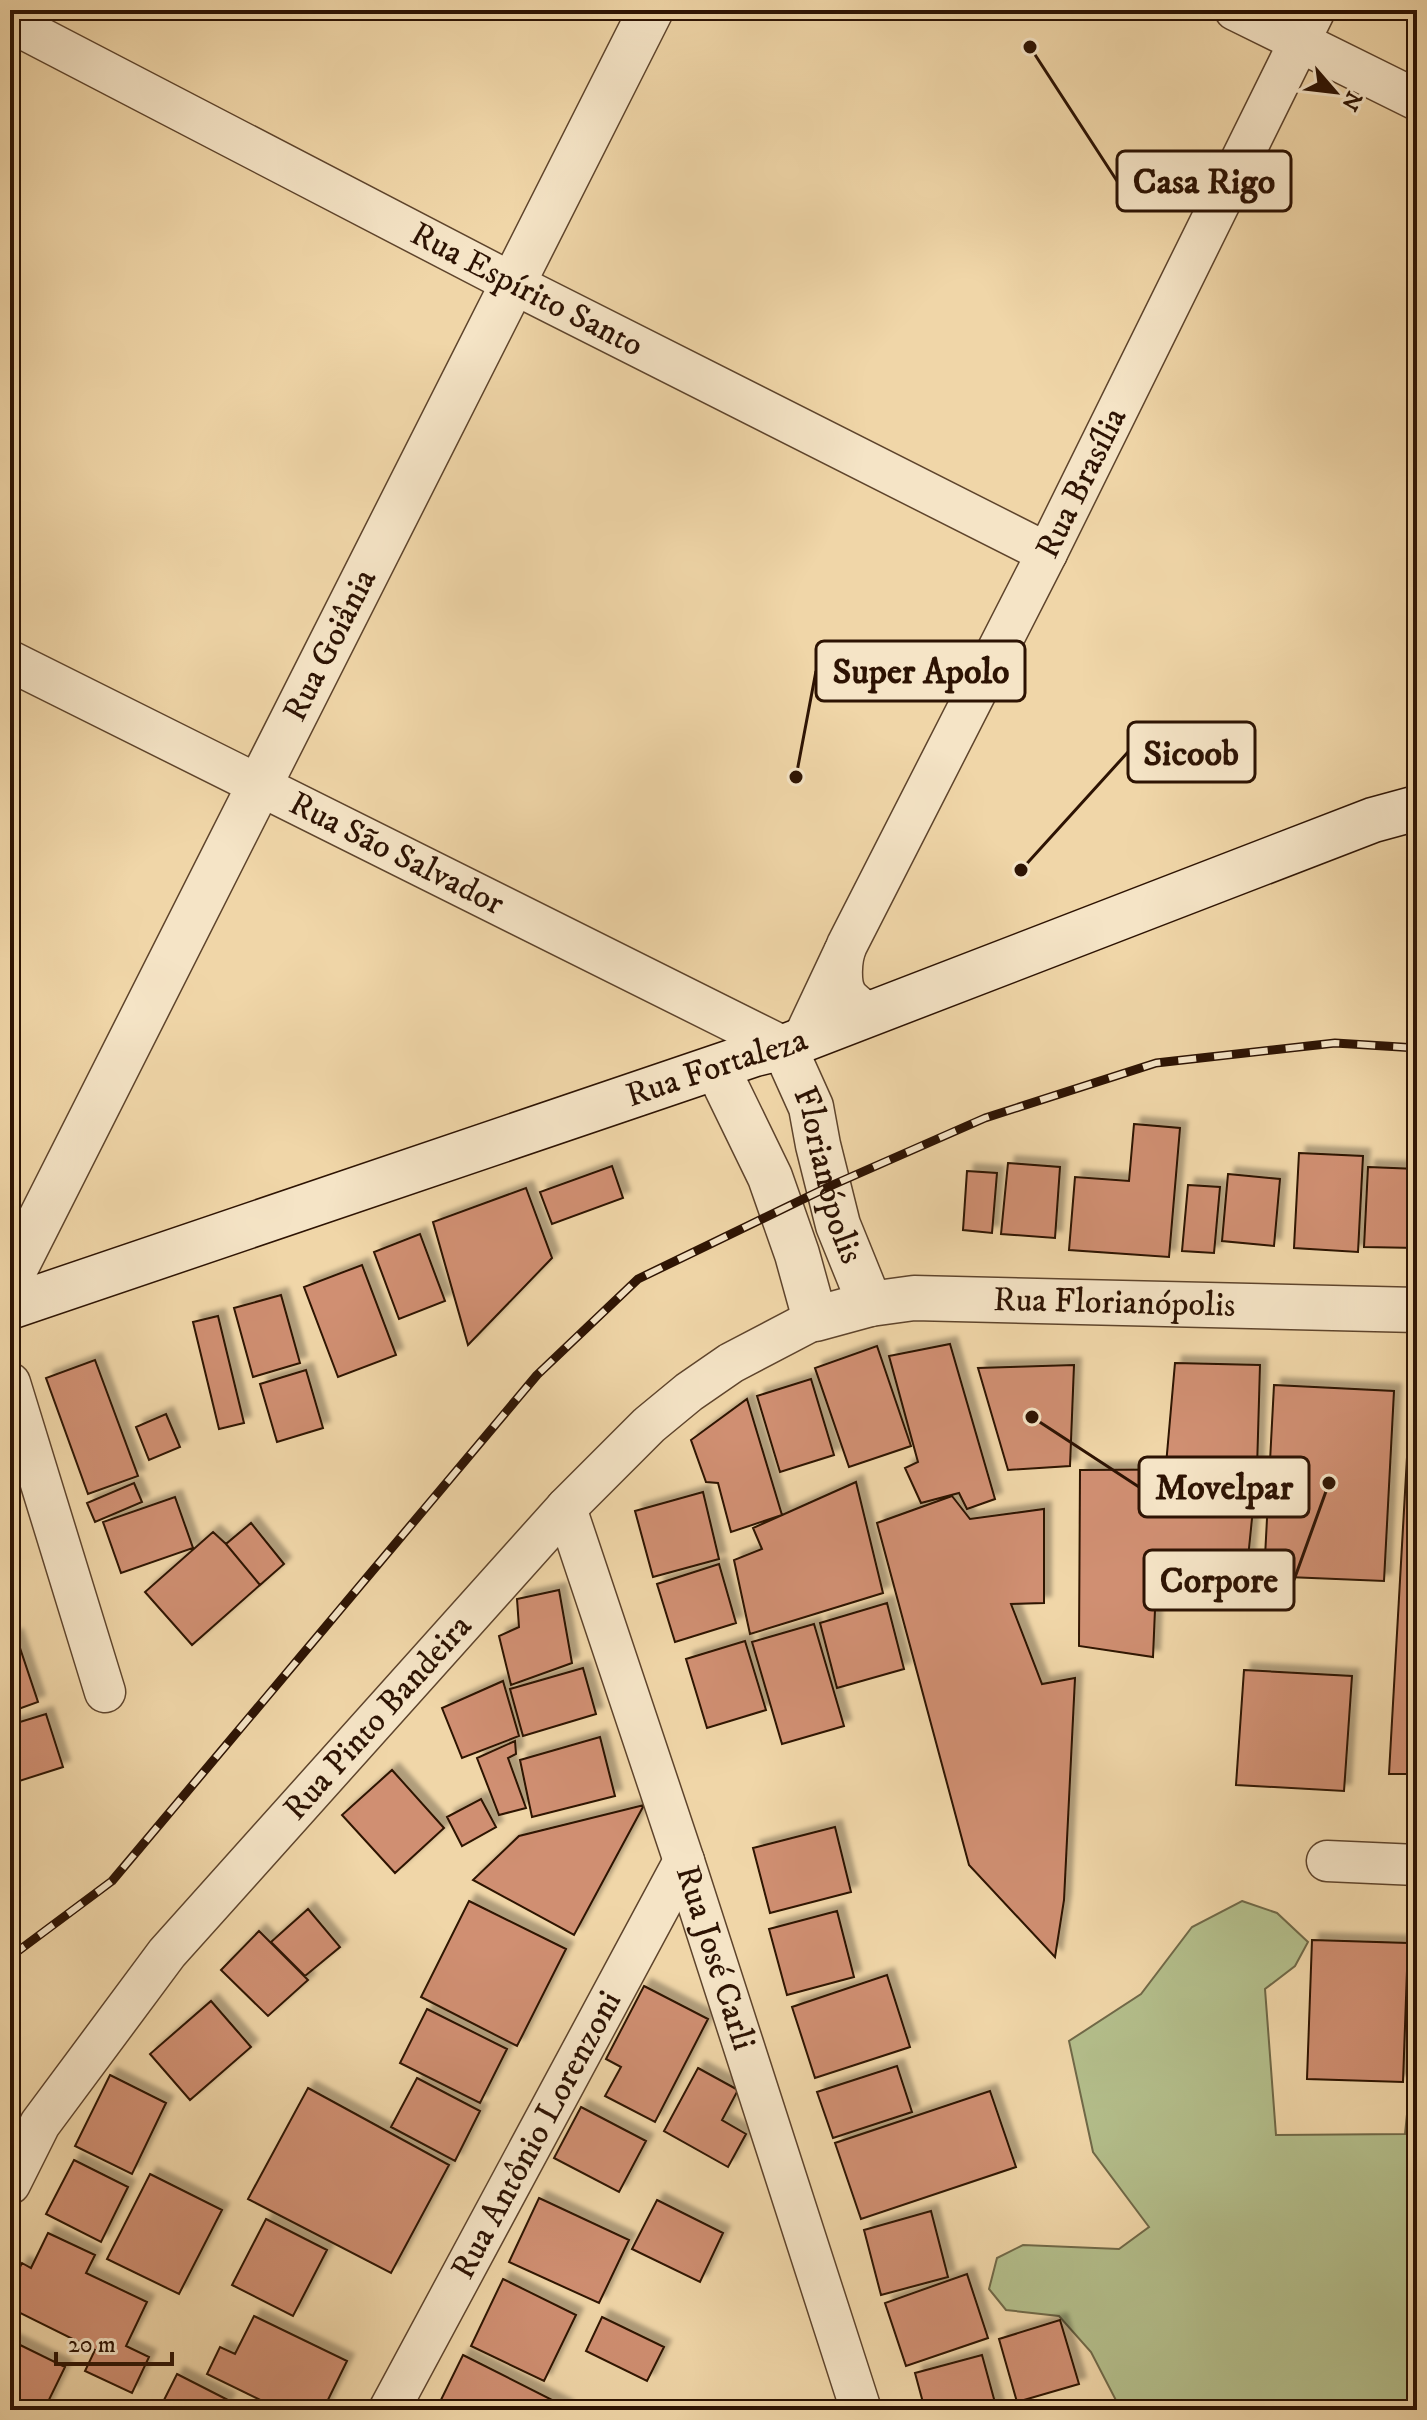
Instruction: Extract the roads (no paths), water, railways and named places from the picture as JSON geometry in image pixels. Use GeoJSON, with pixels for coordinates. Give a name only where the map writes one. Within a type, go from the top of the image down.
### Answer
{"type":"FeatureCollection","features":[{"type":"Feature","properties":{"kind":"street","name":"Rua Goiânia"},"geometry":{"type":"LineString","coordinates":[[11,1281],[651,10]]}},
{"type":"Feature","properties":{"kind":"street"},"geometry":{"type":"LineString","coordinates":[[1235,10],[1306,26],[1417,100]]}},
{"type":"Feature","properties":{"kind":"street","name":"Rua Espírito Santo"},"geometry":{"type":"LineString","coordinates":[[10,22],[514,284],[1047,553]]}},
{"type":"Feature","properties":{"kind":"street","name":"Rua Brasília"},"geometry":{"type":"LineString","coordinates":[[794,1043],[844,952],[1047,553],[1306,26]]}},
{"type":"Feature","properties":{"kind":"street","name":"Rua São Salvador"},"geometry":{"type":"LineString","coordinates":[[10,661],[260,786],[794,1043]]}},
{"type":"Feature","properties":{"kind":"street","name":"Rua Fortaleza"},"geometry":{"type":"LineString","coordinates":[[11,1281],[794,1043],[1373,820],[1417,808]]}},
{"type":"Feature","properties":{"kind":"street","name":"Rua Brasília"},"geometry":{"type":"LineString","coordinates":[[844,952],[848,997],[868,1014]]}},
{"type":"Feature","properties":{"kind":"street","name":"Florianópolis"},"geometry":{"type":"LineString","coordinates":[[794,1043],[838,1225],[870,1304]]}},
{"type":"Feature","properties":{"kind":"street"},"geometry":{"type":"LineString","coordinates":[[717,1068],[770,1177],[797,1254],[815,1319]]}},
{"type":"Feature","properties":{"kind":"street","name":"Rua Florianópolis"},"geometry":{"type":"LineString","coordinates":[[815,1319],[870,1304],[914,1298],[1417,1310]]}},
{"type":"Feature","properties":{"kind":"street","name":"Rua Pinto Bandeira"},"geometry":{"type":"LineString","coordinates":[[10,2184],[40,2124],[167,1953],[566,1508],[649,1425],[689,1392],[731,1363],[815,1319]]}},
{"type":"Feature","properties":{"kind":"street"},"geometry":{"type":"LineString","coordinates":[[10,1383],[105,1692]]}},
{"type":"Feature","properties":{"kind":"street","name":"Rua José Carli"},"geometry":{"type":"LineString","coordinates":[[566,1508],[684,1861],[861,2410]]}},
{"type":"Feature","properties":{"kind":"street","name":"Rua Antônio Lorenzoni"},"geometry":{"type":"LineString","coordinates":[[389,2410],[684,1861]]}},
{"type":"Feature","properties":{"kind":"street"},"geometry":{"type":"LineString","coordinates":[[1327,1861],[1417,1865]]}},
{"type":"Feature","properties":{"kind":"railway"},"geometry":{"type":"LineString","coordinates":[[10,1957],[112,1881],[537,1375],[638,1279],[828,1187],[985,1118],[1156,1063],[1335,1043],[1417,1048]]}},
{"type":"Feature","properties":{"kind":"place","name":"Casa Rigo"},"geometry":{"type":"Point","coordinates":[1030,47]}},
{"type":"Feature","properties":{"kind":"place","name":"Super Apolo"},"geometry":{"type":"Point","coordinates":[796,777]}},
{"type":"Feature","properties":{"kind":"place","name":"Sicoob"},"geometry":{"type":"Point","coordinates":[1021,870]}},
{"type":"Feature","properties":{"kind":"place","name":"Movelpar"},"geometry":{"type":"Point","coordinates":[1032,1417]}},
{"type":"Feature","properties":{"kind":"place","name":"Corpore"},"geometry":{"type":"Point","coordinates":[1329,1483]}}]}
